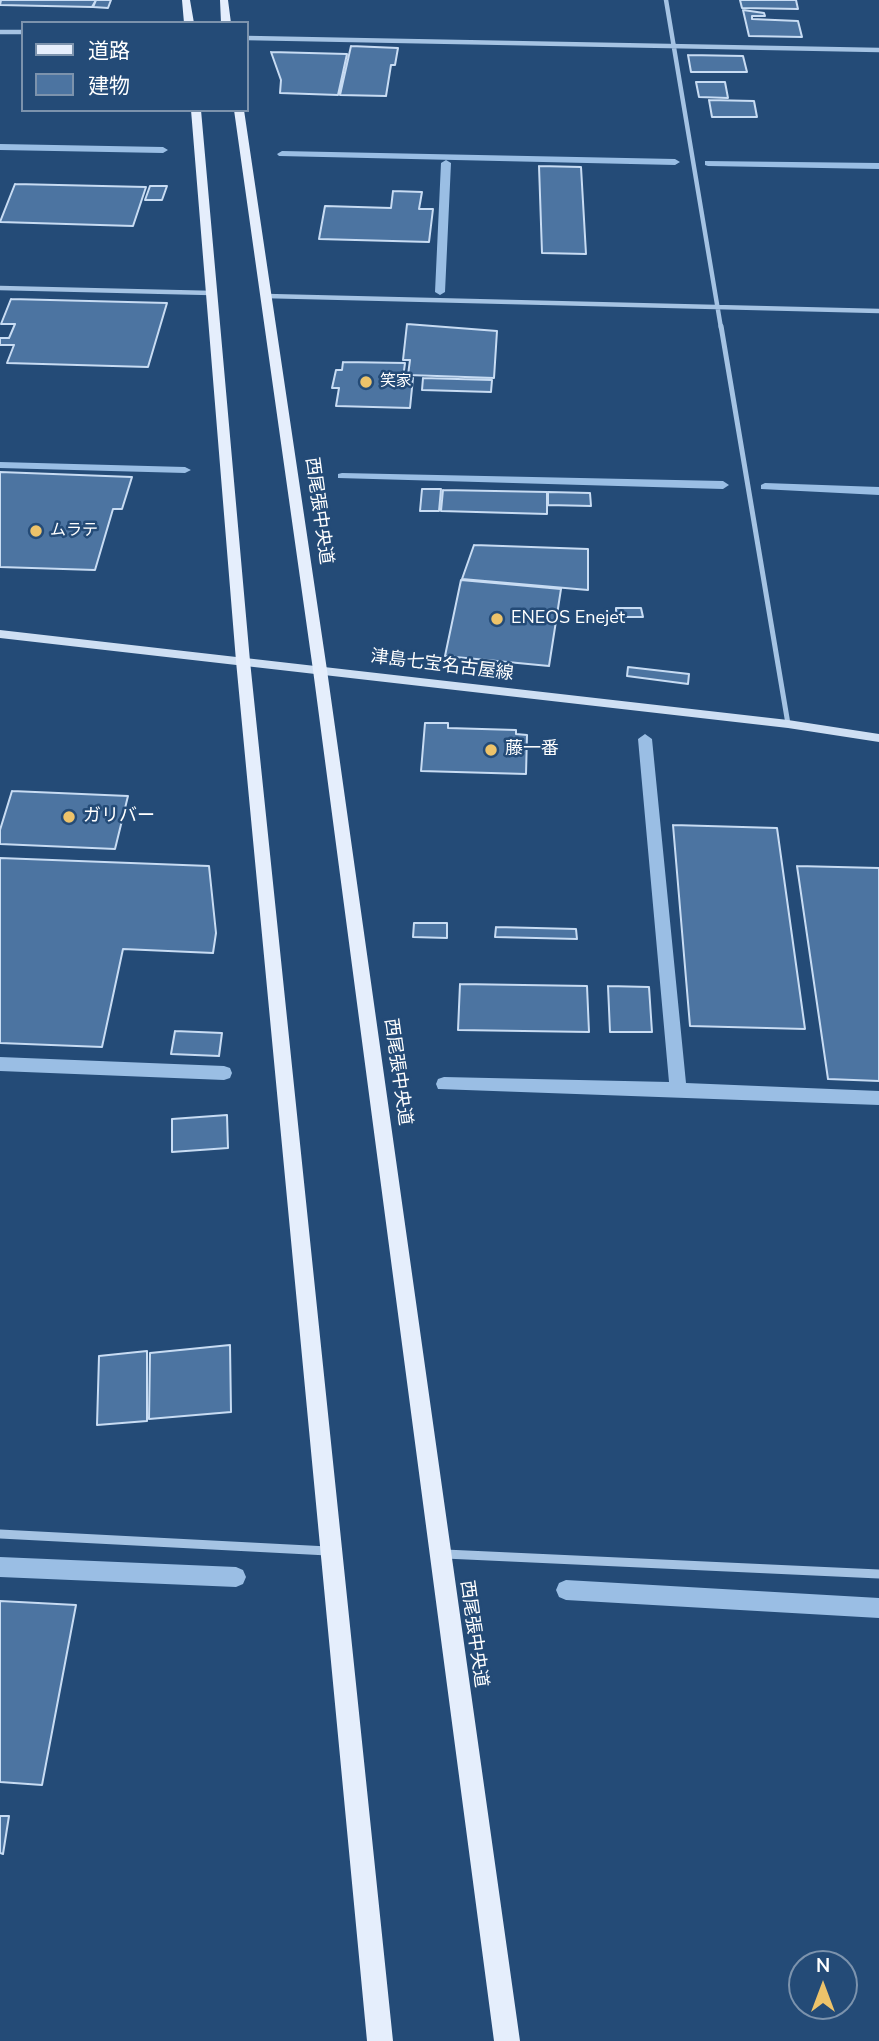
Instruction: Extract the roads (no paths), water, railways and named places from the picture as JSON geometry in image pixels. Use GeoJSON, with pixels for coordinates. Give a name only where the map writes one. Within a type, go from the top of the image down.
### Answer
{"type":"FeatureCollection","features":[{"type":"Feature","properties":{"kind":"main road"},"geometry":{"type":"LineString","coordinates":[[186,0],[189,21]]}},
{"type":"Feature","properties":{"kind":"main road"},"geometry":{"type":"LineString","coordinates":[[224,0],[226,21]]}},
{"type":"Feature","properties":{"kind":"main road"},"geometry":{"type":"LineString","coordinates":[[196,112],[243,661],[380,2041]]}},
{"type":"Feature","properties":{"kind":"main road","name":"西尾張中央道"},"geometry":{"type":"LineString","coordinates":[[239,112],[320,670],[507,2041]]}},
{"type":"Feature","properties":{"kind":"main road","name":"津島七宝名古屋線"},"geometry":{"type":"LineString","coordinates":[[0,634],[788,724],[879,738]]}},
{"type":"Feature","properties":{"kind":"street"},"geometry":{"type":"LineString","coordinates":[[666,0],[788,724]]}},
{"type":"Feature","properties":{"kind":"street"},"geometry":{"type":"LineString","coordinates":[[0,32],[21,32]]}},
{"type":"Feature","properties":{"kind":"street"},"geometry":{"type":"LineString","coordinates":[[248,38],[879,50]]}},
{"type":"Feature","properties":{"kind":"street"},"geometry":{"type":"LineString","coordinates":[[0,288],[212,293]]}},
{"type":"Feature","properties":{"kind":"street"},"geometry":{"type":"LineString","coordinates":[[266,296],[879,311]]}},
{"type":"Feature","properties":{"kind":"street"},"geometry":{"type":"LineString","coordinates":[[0,1534],[332,1552]]}},
{"type":"Feature","properties":{"kind":"street"},"geometry":{"type":"LineString","coordinates":[[441,1554],[879,1574]]}},
{"type":"Feature","properties":{"kind":"waterway"},"geometry":{"type":"LineString","coordinates":[[0,147],[163,150]]}},
{"type":"Feature","properties":{"kind":"waterway"},"geometry":{"type":"LineString","coordinates":[[282,154],[675,162]]}},
{"type":"Feature","properties":{"kind":"waterway"},"geometry":{"type":"LineString","coordinates":[[440,292],[446,163]]}},
{"type":"Feature","properties":{"kind":"waterway"},"geometry":{"type":"LineString","coordinates":[[708,163],[879,166]]}},
{"type":"Feature","properties":{"kind":"waterway"},"geometry":{"type":"LineString","coordinates":[[0,465],[185,470]]}},
{"type":"Feature","properties":{"kind":"waterway"},"geometry":{"type":"LineString","coordinates":[[342,476],[723,485]]}},
{"type":"Feature","properties":{"kind":"waterway"},"geometry":{"type":"LineString","coordinates":[[765,487],[879,491]]}},
{"type":"Feature","properties":{"kind":"waterway"},"geometry":{"type":"LineString","coordinates":[[645,739],[678,1089]]}},
{"type":"Feature","properties":{"kind":"waterway"},"geometry":{"type":"LineString","coordinates":[[0,1064],[224,1073]]}},
{"type":"Feature","properties":{"kind":"waterway"},"geometry":{"type":"LineString","coordinates":[[444,1084],[678,1089]]}},
{"type":"Feature","properties":{"kind":"waterway"},"geometry":{"type":"LineString","coordinates":[[678,1089],[879,1098]]}},
{"type":"Feature","properties":{"kind":"waterway"},"geometry":{"type":"LineString","coordinates":[[0,1567],[236,1577]]}},
{"type":"Feature","properties":{"kind":"waterway"},"geometry":{"type":"LineString","coordinates":[[566,1590],[879,1608]]}},
{"type":"Feature","properties":{"kind":"place","name":"笑家"},"geometry":{"type":"Point","coordinates":[366,382]}},
{"type":"Feature","properties":{"kind":"place","name":"ムラテ"},"geometry":{"type":"Point","coordinates":[36,531]}},
{"type":"Feature","properties":{"kind":"place","name":"ENEOS Enejet"},"geometry":{"type":"Point","coordinates":[497,619]}},
{"type":"Feature","properties":{"kind":"place","name":"藤一番"},"geometry":{"type":"Point","coordinates":[491,750]}},
{"type":"Feature","properties":{"kind":"place","name":"ガリバー"},"geometry":{"type":"Point","coordinates":[69,817]}}]}
